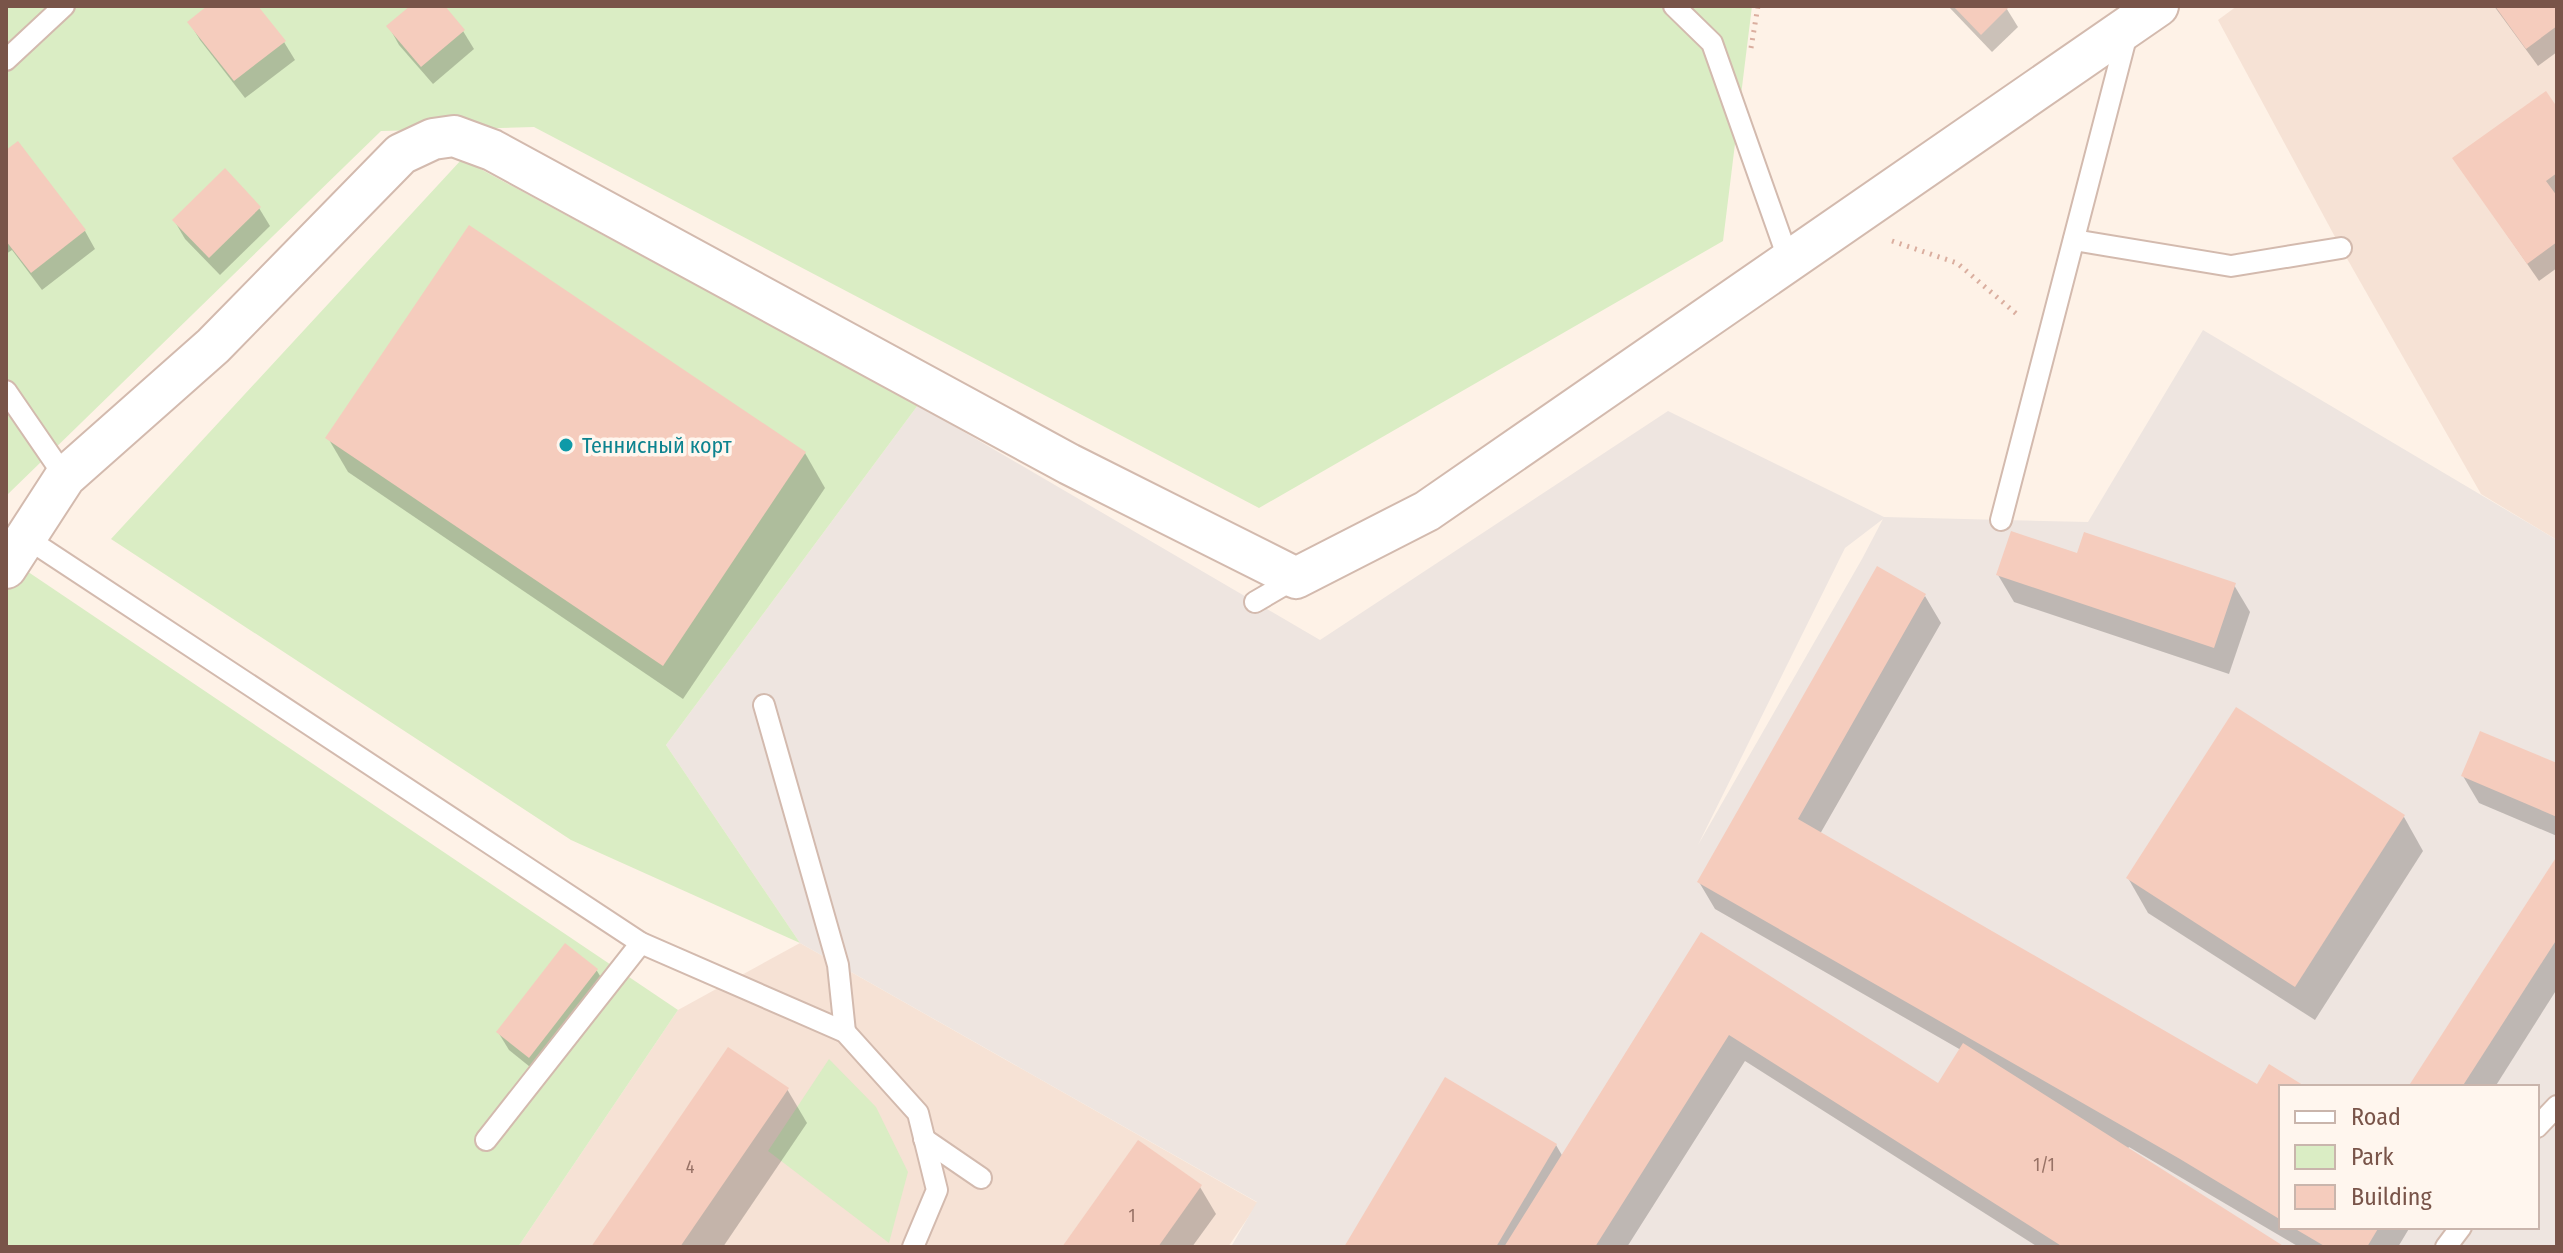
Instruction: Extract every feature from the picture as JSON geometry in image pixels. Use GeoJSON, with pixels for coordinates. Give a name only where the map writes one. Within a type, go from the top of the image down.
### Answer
{"type":"FeatureCollection","features":[{"type":"Feature","properties":{"kind":"street"},"geometry":{"type":"LineString","coordinates":[[16,552],[65,477],[213,346],[415,142],[454,136],[492,150],[1069,464],[1296,578],[1427,511],[2144,16]]}},
{"type":"Feature","properties":{"kind":"lane"},"geometry":{"type":"LineString","coordinates":[[6,60],[64,6]]}},
{"type":"Feature","properties":{"kind":"lane"},"geometry":{"type":"LineString","coordinates":[[1674,6],[1712,43],[1789,261]]}},
{"type":"Feature","properties":{"kind":"lane"},"geometry":{"type":"LineString","coordinates":[[2001,520],[2074,240],[2144,16]]}},
{"type":"Feature","properties":{"kind":"lane"},"geometry":{"type":"LineString","coordinates":[[2074,240],[2231,266],[2341,248]]}},
{"type":"Feature","properties":{"kind":"lane"},"geometry":{"type":"LineString","coordinates":[[6,391],[65,477]]}},
{"type":"Feature","properties":{"kind":"lane"},"geometry":{"type":"LineString","coordinates":[[16,552],[641,943],[845,1032],[918,1113],[937,1190],[913,1247]]}},
{"type":"Feature","properties":{"kind":"lane"},"geometry":{"type":"LineString","coordinates":[[1255,602],[1296,578]]}},
{"type":"Feature","properties":{"kind":"lane"},"geometry":{"type":"LineString","coordinates":[[764,705],[838,965],[845,1032]]}},
{"type":"Feature","properties":{"kind":"lane"},"geometry":{"type":"LineString","coordinates":[[486,1140],[641,943]]}},
{"type":"Feature","properties":{"kind":"lane"},"geometry":{"type":"LineString","coordinates":[[2539,1125],[2557,1106]]}},
{"type":"Feature","properties":{"kind":"lane"},"geometry":{"type":"LineString","coordinates":[[924,1139],[981,1178]]}},
{"type":"Feature","properties":{"kind":"lane"},"geometry":{"type":"LineString","coordinates":[[2446,1247],[2460,1229]]}},
{"type":"Feature","properties":{"kind":"path"},"geometry":{"type":"LineString","coordinates":[[1881,238],[1957,263],[2019,316],[2042,361]]}},
{"type":"Feature","properties":{"kind":"shaded area"},"geometry":{"type":"Polygon","coordinates":[[[2237,6],[2557,6],[2557,540],[2481,494],[2341,248],[2218,20],[2237,6]]]}},
{"type":"Feature","properties":{"kind":"shaded area"},"geometry":{"type":"Polygon","coordinates":[[[2203,330],[2557,540],[2557,1247],[1231,1247],[1257,1202],[800,943],[666,745],[918,405],[1320,640],[1668,411],[1884,517],[2088,522],[2203,330]],[[1883,519],[1845,548],[1698,845],[1883,519]]]}},
{"type":"Feature","properties":{"kind":"shaded area"},"geometry":{"type":"Polygon","coordinates":[[[800,943],[1258,1203],[1228,1247],[518,1247],[678,1010],[800,943]]]}},
{"type":"Feature","properties":{"kind":"green space"},"geometry":{"type":"Polygon","coordinates":[[[6,6],[1752,6],[1723,241],[1259,508],[534,127],[381,131],[6,496],[6,6]]]}},
{"type":"Feature","properties":{"kind":"green space"},"geometry":{"type":"Polygon","coordinates":[[[462,159],[918,405],[666,745],[800,943],[571,840],[111,539],[462,159]]]}},
{"type":"Feature","properties":{"kind":"green space"},"geometry":{"type":"Polygon","coordinates":[[[6,557],[678,1010],[518,1247],[6,1247],[6,557]]]}},
{"type":"Feature","properties":{"kind":"green space"},"geometry":{"type":"Polygon","coordinates":[[[829,1059],[876,1107],[908,1172],[889,1243],[768,1151],[829,1059]]]}},
{"type":"Feature","properties":{"kind":"building"},"geometry":{"type":"Polygon","coordinates":[[[207,6],[258,6],[286,41],[234,81],[187,22],[207,6]]]}},
{"type":"Feature","properties":{"kind":"building"},"geometry":{"type":"Polygon","coordinates":[[[410,6],[445,6],[465,30],[421,67],[386,26],[410,6]]]}},
{"type":"Feature","properties":{"kind":"building"},"geometry":{"type":"Polygon","coordinates":[[[1953,6],[2008,6],[2009,7],[1981,35],[1953,6]]]}},
{"type":"Feature","properties":{"kind":"building"},"geometry":{"type":"Polygon","coordinates":[[[2495,6],[2557,6],[2557,26],[2526,49],[2495,6]]]}},
{"type":"Feature","properties":{"kind":"building"},"geometry":{"type":"Polygon","coordinates":[[[2546,91],[2557,107],[2557,173],[2546,181],[2557,196],[2557,242],[2527,264],[2452,158],[2546,91]]]}},
{"type":"Feature","properties":{"kind":"building"},"geometry":{"type":"Polygon","coordinates":[[[18,141],[86,230],[31,273],[6,241],[6,150],[18,141]]]}},
{"type":"Feature","properties":{"kind":"building"},"geometry":{"type":"Polygon","coordinates":[[[225,168],[261,207],[209,258],[172,220],[225,168]]]}},
{"type":"Feature","properties":{"kind":"building","name":"Теннисный корт"},"geometry":{"type":"Polygon","coordinates":[[[469,225],[806,452],[663,666],[325,438],[469,225]]]}},
{"type":"Feature","properties":{"kind":"building"},"geometry":{"type":"Polygon","coordinates":[[[2011,531],[2077,553],[2084,532],[2236,583],[2214,648],[1996,575],[2011,531]]]}},
{"type":"Feature","properties":{"kind":"building"},"geometry":{"type":"Polygon","coordinates":[[[1877,566],[1926,594],[1798,819],[2257,1084],[2269,1064],[2303,1085],[2279,1085],[2279,1219],[2180,1159],[1697,882],[1877,566]]]}},
{"type":"Feature","properties":{"kind":"building"},"geometry":{"type":"Polygon","coordinates":[[[2236,707],[2405,815],[2295,987],[2126,878],[2236,707]]]}},
{"type":"Feature","properties":{"kind":"building"},"geometry":{"type":"Polygon","coordinates":[[[2480,731],[2557,763],[2557,817],[2461,776],[2480,731]]]}},
{"type":"Feature","properties":{"kind":"building"},"geometry":{"type":"Polygon","coordinates":[[[2557,856],[2557,939],[2463,1085],[2409,1085],[2557,856]]]}},
{"type":"Feature","properties":{"kind":"building"},"geometry":{"type":"Polygon","coordinates":[[[1701,932],[1938,1083],[1963,1043],[2285,1247],[2063,1247],[1729,1035],[1595,1247],[1504,1247],[1701,932]]]}},
{"type":"Feature","properties":{"kind":"building"},"geometry":{"type":"Polygon","coordinates":[[[565,943],[598,969],[529,1058],[496,1032],[565,943]]]}},
{"type":"Feature","properties":{"kind":"building"},"geometry":{"type":"Polygon","coordinates":[[[728,1047],[789,1088],[680,1247],[591,1247],[728,1047]]]}},
{"type":"Feature","properties":{"kind":"building"},"geometry":{"type":"Polygon","coordinates":[[[1445,1077],[1557,1144],[1496,1247],[1344,1247],[1445,1077]]]}},
{"type":"Feature","properties":{"kind":"building"},"geometry":{"type":"Polygon","coordinates":[[[1138,1140],[1202,1185],[1158,1247],[1062,1247],[1138,1140]]]}},
{"type":"Feature","properties":{"kind":"building"},"geometry":{"type":"Polygon","coordinates":[[[2295,1229],[2378,1229],[2367,1247],[2326,1247],[2295,1229]]]}},
{"type":"Feature","properties":{"kind":"place","name":"Теннисный корт"},"geometry":{"type":"Point","coordinates":[566,445]}}]}
